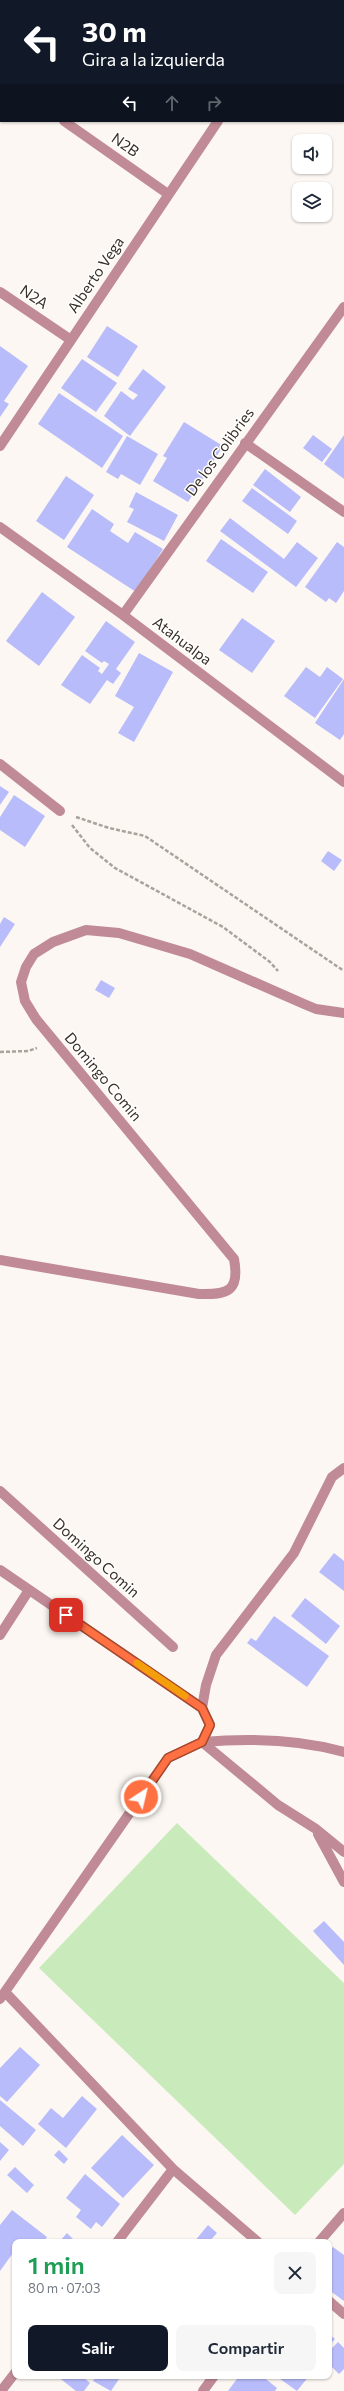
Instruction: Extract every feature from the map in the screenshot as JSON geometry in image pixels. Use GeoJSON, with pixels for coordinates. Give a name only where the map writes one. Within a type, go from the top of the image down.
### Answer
{"type":"FeatureCollection","features":[{"type":"Feature","properties":{"kind":"street","name":"N2B"},"geometry":{"type":"LineString","coordinates":[[65,122],[168,194]]}},
{"type":"Feature","properties":{"kind":"street","name":"Alberto Vega"},"geometry":{"type":"LineString","coordinates":[[0,446],[217,122]]}},
{"type":"Feature","properties":{"kind":"street","name":"N2A"},"geometry":{"type":"LineString","coordinates":[[0,292],[71,340]]}},
{"type":"Feature","properties":{"kind":"street","name":"De los Colibries"},"geometry":{"type":"LineString","coordinates":[[123,615],[344,307]]}},
{"type":"Feature","properties":{"kind":"street"},"geometry":{"type":"LineString","coordinates":[[245,443],[344,512]]}},
{"type":"Feature","properties":{"kind":"street","name":"Atahualpa"},"geometry":{"type":"LineString","coordinates":[[0,527],[123,615],[344,782]]}},
{"type":"Feature","properties":{"kind":"street"},"geometry":{"type":"LineString","coordinates":[[0,764],[60,811]]}},
{"type":"Feature","properties":{"kind":"street","name":"Domingo Comin"},"geometry":{"type":"LineString","coordinates":[[0,1260],[199,1294],[221,1294],[233,1286],[237,1273],[234,1259],[36,1019],[25,1001],[21,982],[34,954],[53,942],[86,930],[119,933],[190,954],[316,1009],[344,1013]]}},
{"type":"Feature","properties":{"kind":"street"},"geometry":{"type":"LineString","coordinates":[[202,1708],[206,1685],[216,1655],[294,1553],[332,1477],[344,1468]]}},
{"type":"Feature","properties":{"kind":"street","name":"Domingo Comin"},"geometry":{"type":"LineString","coordinates":[[0,1491],[173,1647]]}},
{"type":"Feature","properties":{"kind":"street"},"geometry":{"type":"LineString","coordinates":[[0,1570],[202,1708],[210,1725],[202,1742]]}},
{"type":"Feature","properties":{"kind":"street"},"geometry":{"type":"LineString","coordinates":[[0,1635],[29,1590]]}},
{"type":"Feature","properties":{"kind":"street"},"geometry":{"type":"LineString","coordinates":[[255,2239],[173,2169],[2,1996],[168,1758],[202,1742],[242,1739],[325,1746],[344,1752]]}},
{"type":"Feature","properties":{"kind":"street"},"geometry":{"type":"LineString","coordinates":[[202,1742],[278,1805],[316,1829],[344,1852]]}},
{"type":"Feature","properties":{"kind":"street"},"geometry":{"type":"LineString","coordinates":[[316,1829],[344,1882]]}},
{"type":"Feature","properties":{"kind":"street"},"geometry":{"type":"LineString","coordinates":[[119,2239],[173,2169]]}},
{"type":"Feature","properties":{"kind":"street"},"geometry":{"type":"LineString","coordinates":[[322,2239],[344,2213]]}},
{"type":"Feature","properties":{"kind":"street"},"geometry":{"type":"LineString","coordinates":[[332,2304],[344,2314]]}},
{"type":"Feature","properties":{"kind":"street"},"geometry":{"type":"LineString","coordinates":[[1,2391],[12,2377]]}},
{"type":"Feature","properties":{"kind":"street"},"geometry":{"type":"LineString","coordinates":[[203,2391],[212,2379]]}},
{"type":"Feature","properties":{"kind":"path"},"geometry":{"type":"LineString","coordinates":[[60,811],[110,828],[145,836],[344,971]]}},
{"type":"Feature","properties":{"kind":"path"},"geometry":{"type":"LineString","coordinates":[[60,811],[90,848],[115,868],[224,927],[270,962],[280,974]]}},
{"type":"Feature","properties":{"kind":"path"},"geometry":{"type":"LineString","coordinates":[[0,1052],[28,1052],[40,1047],[52,1038]]}},
{"type":"Feature","properties":{"kind":"green space"},"geometry":{"type":"Polygon","coordinates":[[[177,1823],[344,1983],[344,2164],[295,2215],[39,1968],[177,1823]]]}},
{"type":"Feature","properties":{"kind":"building"},"geometry":{"type":"Polygon","coordinates":[[[107,326],[138,346],[118,377],[87,357],[107,326]]]}},
{"type":"Feature","properties":{"kind":"building"},"geometry":{"type":"Polygon","coordinates":[[[0,346],[28,366],[4,401],[9,404],[0,417],[0,346]]]}},
{"type":"Feature","properties":{"kind":"building"},"geometry":{"type":"Polygon","coordinates":[[[82,359],[117,383],[96,412],[61,388],[82,359]]]}},
{"type":"Feature","properties":{"kind":"building"},"geometry":{"type":"Polygon","coordinates":[[[143,369],[166,387],[130,436],[104,416],[121,391],[133,400],[138,395],[128,389],[143,369]]]}},
{"type":"Feature","properties":{"kind":"building"},"geometry":{"type":"Polygon","coordinates":[[[59,393],[123,436],[102,468],[38,424],[59,393]]]}},
{"type":"Feature","properties":{"kind":"building"},"geometry":{"type":"Polygon","coordinates":[[[184,422],[223,446],[188,502],[153,481],[167,458],[163,456],[184,422]]]}},
{"type":"Feature","properties":{"kind":"building"},"geometry":{"type":"Polygon","coordinates":[[[313,435],[332,449],[322,462],[303,448],[313,435]]]}},
{"type":"Feature","properties":{"kind":"building"},"geometry":{"type":"Polygon","coordinates":[[[344,435],[344,479],[324,464],[344,435]]]}},
{"type":"Feature","properties":{"kind":"building"},"geometry":{"type":"Polygon","coordinates":[[[127,436],[158,454],[140,485],[121,474],[118,479],[106,472],[127,436]]]}},
{"type":"Feature","properties":{"kind":"building"},"geometry":{"type":"Polygon","coordinates":[[[265,469],[301,497],[290,512],[253,485],[265,469]]]}},
{"type":"Feature","properties":{"kind":"building"},"geometry":{"type":"Polygon","coordinates":[[[66,476],[94,495],[64,540],[36,521],[66,476]]]}},
{"type":"Feature","properties":{"kind":"building"},"geometry":{"type":"Polygon","coordinates":[[[252,488],[297,521],[288,534],[242,501],[252,488]]]}},
{"type":"Feature","properties":{"kind":"building"},"geometry":{"type":"Polygon","coordinates":[[[136,492],[178,515],[164,541],[127,522],[134,509],[129,507],[136,492]]]}},
{"type":"Feature","properties":{"kind":"building"},"geometry":{"type":"Polygon","coordinates":[[[92,509],[114,524],[110,531],[128,543],[135,532],[163,549],[136,592],[67,547],[92,509]]]}},
{"type":"Feature","properties":{"kind":"building"},"geometry":{"type":"Polygon","coordinates":[[[230,518],[284,559],[297,542],[318,558],[296,587],[220,531],[230,518]]]}},
{"type":"Feature","properties":{"kind":"building"},"geometry":{"type":"Polygon","coordinates":[[[221,539],[268,572],[253,593],[206,561],[221,539]]]}},
{"type":"Feature","properties":{"kind":"building"},"geometry":{"type":"Polygon","coordinates":[[[337,542],[344,547],[344,591],[336,603],[329,598],[326,602],[305,587],[337,542]]]}},
{"type":"Feature","properties":{"kind":"building"},"geometry":{"type":"Polygon","coordinates":[[[42,592],[75,617],[39,666],[6,641],[42,592]]]}},
{"type":"Feature","properties":{"kind":"building"},"geometry":{"type":"Polygon","coordinates":[[[242,618],[275,641],[252,673],[219,650],[242,618]]]}},
{"type":"Feature","properties":{"kind":"building"},"geometry":{"type":"Polygon","coordinates":[[[106,621],[135,642],[116,669],[121,673],[113,684],[107,680],[90,704],[61,685],[82,655],[100,668],[98,671],[102,674],[109,664],[104,661],[102,663],[85,651],[106,621]]]}},
{"type":"Feature","properties":{"kind":"building"},"geometry":{"type":"Polygon","coordinates":[[[139,653],[173,672],[134,742],[118,733],[134,707],[115,696],[139,653]]]}},
{"type":"Feature","properties":{"kind":"building"},"geometry":{"type":"Polygon","coordinates":[[[306,667],[320,677],[327,667],[343,679],[315,718],[284,696],[306,667]]]}},
{"type":"Feature","properties":{"kind":"building"},"geometry":{"type":"Polygon","coordinates":[[[344,679],[344,734],[340,740],[315,723],[344,679]]]}},
{"type":"Feature","properties":{"kind":"building"},"geometry":{"type":"Polygon","coordinates":[[[0,786],[9,792],[0,805],[0,786]]]}},
{"type":"Feature","properties":{"kind":"building"},"geometry":{"type":"Polygon","coordinates":[[[14,795],[45,816],[25,847],[0,830],[0,817],[14,795]]]}},
{"type":"Feature","properties":{"kind":"building"},"geometry":{"type":"Polygon","coordinates":[[[328,851],[342,860],[334,871],[321,861],[328,851]]]}},
{"type":"Feature","properties":{"kind":"building"},"geometry":{"type":"Polygon","coordinates":[[[4,917],[15,924],[0,947],[0,924],[4,917]]]}},
{"type":"Feature","properties":{"kind":"building"},"geometry":{"type":"Polygon","coordinates":[[[101,980],[115,988],[109,998],[95,990],[101,980]]]}},
{"type":"Feature","properties":{"kind":"building"},"geometry":{"type":"Polygon","coordinates":[[[334,1553],[344,1561],[344,1591],[319,1572],[334,1553]]]}},
{"type":"Feature","properties":{"kind":"building"},"geometry":{"type":"Polygon","coordinates":[[[305,1598],[340,1626],[326,1644],[291,1616],[305,1598]]]}},
{"type":"Feature","properties":{"kind":"building"},"geometry":{"type":"Polygon","coordinates":[[[274,1616],[329,1656],[307,1687],[247,1643],[251,1638],[256,1641],[274,1616]]]}},
{"type":"Feature","properties":{"kind":"building"},"geometry":{"type":"Polygon","coordinates":[[[324,1921],[344,1942],[344,1965],[313,1931],[324,1921]]]}},
{"type":"Feature","properties":{"kind":"building"},"geometry":{"type":"Polygon","coordinates":[[[20,2047],[40,2065],[7,2102],[0,2096],[0,2068],[20,2047]]]}},
{"type":"Feature","properties":{"kind":"building"},"geometry":{"type":"Polygon","coordinates":[[[82,2096],[97,2109],[66,2148],[38,2124],[51,2108],[63,2118],[82,2096]]]}},
{"type":"Feature","properties":{"kind":"building"},"geometry":{"type":"Polygon","coordinates":[[[0,2100],[36,2130],[23,2146],[0,2126],[0,2100]]]}},
{"type":"Feature","properties":{"kind":"building"},"geometry":{"type":"Polygon","coordinates":[[[122,2135],[154,2165],[123,2198],[91,2168],[122,2135]]]}},
{"type":"Feature","properties":{"kind":"building"},"geometry":{"type":"Polygon","coordinates":[[[0,2142],[9,2150],[0,2161],[0,2142]]]}},
{"type":"Feature","properties":{"kind":"building"},"geometry":{"type":"Polygon","coordinates":[[[59,2150],[68,2159],[64,2164],[54,2155],[59,2150]]]}},
{"type":"Feature","properties":{"kind":"building"},"geometry":{"type":"Polygon","coordinates":[[[15,2167],[34,2185],[27,2193],[7,2175],[15,2167]]]}},
{"type":"Feature","properties":{"kind":"building"},"geometry":{"type":"Polygon","coordinates":[[[85,2174],[120,2204],[102,2227],[96,2222],[91,2229],[76,2217],[81,2210],[66,2198],[85,2174]]]}},
{"type":"Feature","properties":{"kind":"building"},"geometry":{"type":"Polygon","coordinates":[[[12,2210],[47,2237],[46,2239],[12,2239],[12,2254],[0,2271],[0,2225],[12,2210]]]}},
{"type":"Feature","properties":{"kind":"building"},"geometry":{"type":"Polygon","coordinates":[[[208,2225],[217,2233],[212,2239],[196,2239],[208,2225]]]}},
{"type":"Feature","properties":{"kind":"building"},"geometry":{"type":"Polygon","coordinates":[[[67,2233],[73,2239],[62,2239],[67,2233]]]}},
{"type":"Feature","properties":{"kind":"building"},"geometry":{"type":"Polygon","coordinates":[[[333,2247],[344,2255],[344,2301],[332,2292],[333,2247]]]}},
{"type":"Feature","properties":{"kind":"building"},"geometry":{"type":"Polygon","coordinates":[[[338,2342],[344,2348],[344,2369],[339,2374],[332,2367],[332,2348],[338,2342]]]}},
{"type":"Feature","properties":{"kind":"building"},"geometry":{"type":"Polygon","coordinates":[[[61,2379],[85,2379],[90,2383],[84,2391],[76,2391],[61,2379]]]}},
{"type":"Feature","properties":{"kind":"building"},"geometry":{"type":"Polygon","coordinates":[[[95,2379],[119,2379],[111,2391],[93,2381],[95,2379]]]}},
{"type":"Feature","properties":{"kind":"building"},"geometry":{"type":"Polygon","coordinates":[[[237,2379],[266,2379],[277,2388],[275,2391],[228,2391],[237,2379]]]}},
{"type":"Feature","properties":{"kind":"building"},"geometry":{"type":"Polygon","coordinates":[[[280,2379],[307,2379],[297,2391],[280,2379]]]}},
{"type":"Feature","properties":{"kind":"slow traffic"},"geometry":{"type":"LineString","coordinates":[[137,1663],[185,1696]]}},
{"type":"Feature","properties":{"kind":"route"},"geometry":{"type":"LineString","coordinates":[[66,1615],[202,1708],[210,1725],[202,1742],[168,1758],[141,1797]]}}]}
